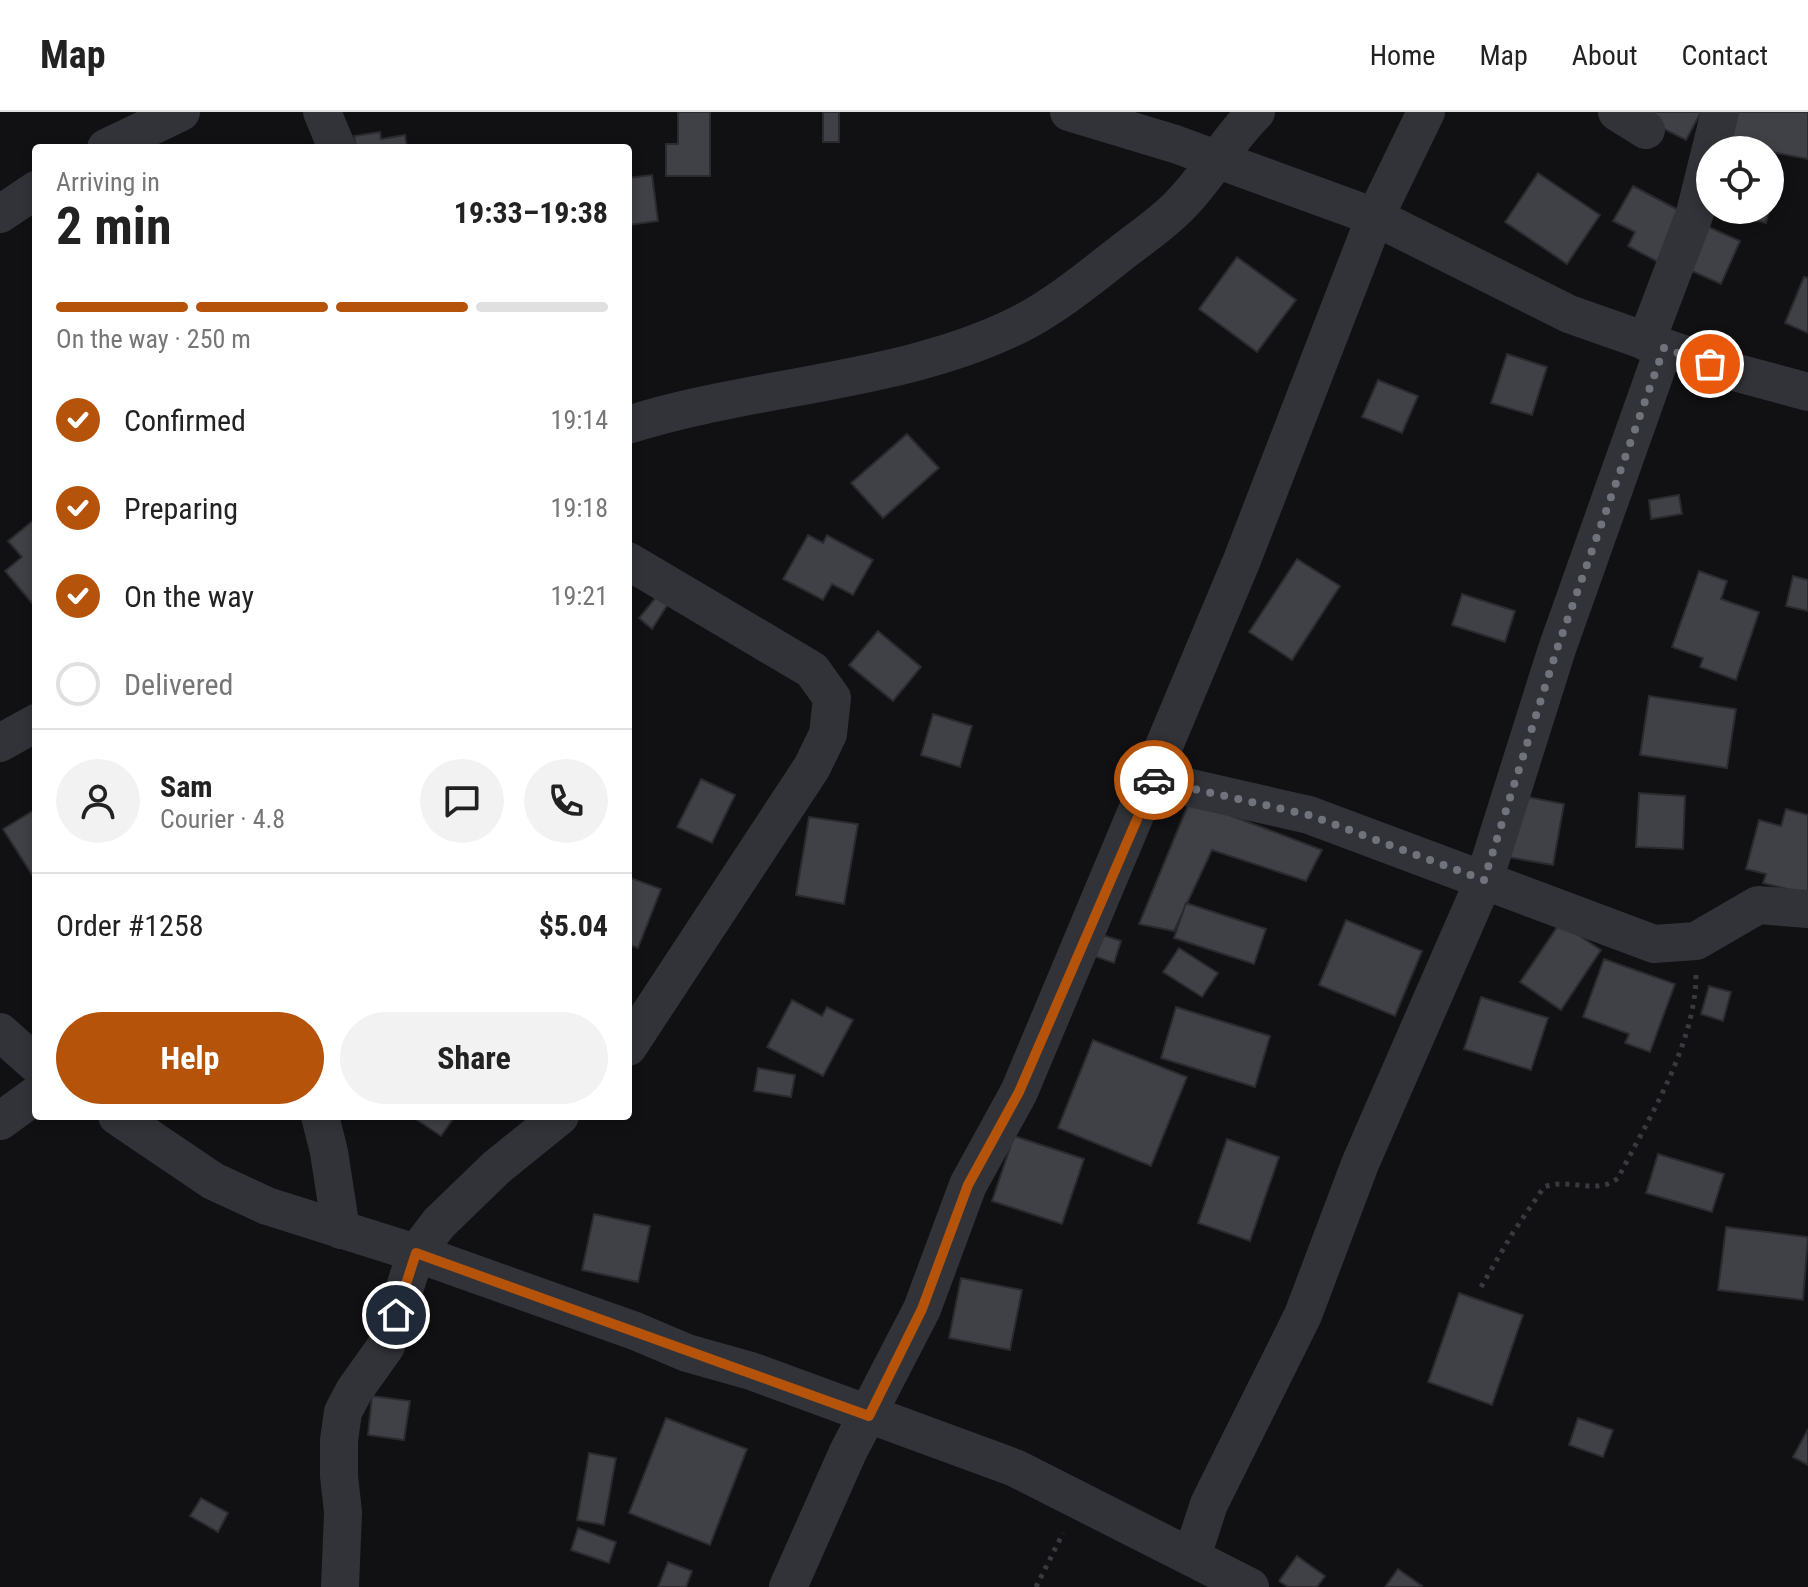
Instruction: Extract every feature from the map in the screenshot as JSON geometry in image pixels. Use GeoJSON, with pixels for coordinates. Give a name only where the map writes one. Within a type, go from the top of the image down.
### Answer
{"type":"FeatureCollection","features":[{"type":"Feature","properties":{"kind":"street"},"geometry":{"type":"LineString","coordinates":[[114,144],[181,112]]}},
{"type":"Feature","properties":{"kind":"street"},"geometry":{"type":"LineString","coordinates":[[322,112],[335,144]]}},
{"type":"Feature","properties":{"kind":"street"},"geometry":{"type":"LineString","coordinates":[[1069,112],[1175,144],[1375,217],[1569,314],[1734,372],[1808,392]]}},
{"type":"Feature","properties":{"kind":"street"},"geometry":{"type":"LineString","coordinates":[[632,424],[717,401],[863,374],[967,346],[1021,323],[1080,285],[1180,206],[1256,112]]}},
{"type":"Feature","properties":{"kind":"street"},"geometry":{"type":"LineString","coordinates":[[788,1587],[848,1452],[922,1309],[968,1185],[1019,1092],[1242,560],[1375,217],[1426,112]]}},
{"type":"Feature","properties":{"kind":"street"},"geometry":{"type":"LineString","coordinates":[[1192,1556],[1209,1504],[1303,1315],[1360,1164],[1484,880],[1655,345],[1695,213],[1720,112]]}},
{"type":"Feature","properties":{"kind":"street"},"geometry":{"type":"LineString","coordinates":[[0,214],[32,193]]}},
{"type":"Feature","properties":{"kind":"street"},"geometry":{"type":"LineString","coordinates":[[632,563],[812,670],[832,698],[828,734],[812,767],[632,1043]]}},
{"type":"Feature","properties":{"kind":"street"},"geometry":{"type":"LineString","coordinates":[[0,743],[32,725]]}},
{"type":"Feature","properties":{"kind":"street"},"geometry":{"type":"LineString","coordinates":[[1151,779],[1300,813],[1654,944],[1696,941],[1751,907],[1768,904],[1808,909]]}},
{"type":"Feature","properties":{"kind":"street"},"geometry":{"type":"LineString","coordinates":[[0,1032],[32,1060]]}},
{"type":"Feature","properties":{"kind":"street"},"geometry":{"type":"LineString","coordinates":[[0,1121],[32,1098]]}},
{"type":"Feature","properties":{"kind":"street"},"geometry":{"type":"LineString","coordinates":[[123,1120],[213,1181],[267,1206],[416,1253],[1015,1468],[1250,1587]]}},
{"type":"Feature","properties":{"kind":"street"},"geometry":{"type":"LineString","coordinates":[[321,1120],[341,1230]]}},
{"type":"Feature","properties":{"kind":"street"},"geometry":{"type":"LineString","coordinates":[[340,1587],[343,1512],[339,1440],[343,1412],[386,1346],[416,1253],[439,1223],[497,1167],[555,1120]]}},
{"type":"Feature","properties":{"kind":"path"},"geometry":{"type":"LineString","coordinates":[[1481,1287],[1544,1187],[1552,1183],[1602,1186],[1618,1178],[1658,1101],[1690,1022],[1696,986],[1696,941]]}},
{"type":"Feature","properties":{"kind":"path"},"geometry":{"type":"LineString","coordinates":[[1036,1587],[1080,1500]]}},
{"type":"Feature","properties":{"kind":"building"},"geometry":{"type":"Polygon","coordinates":[[[678,112],[710,112],[710,176],[666,176],[666,144],[678,144],[678,112]]]}},
{"type":"Feature","properties":{"kind":"building"},"geometry":{"type":"Polygon","coordinates":[[[823,112],[839,112],[839,142],[823,142],[823,112]]]}},
{"type":"Feature","properties":{"kind":"building"},"geometry":{"type":"Polygon","coordinates":[[[1643,112],[1701,112],[1686,140],[1640,117],[1643,112]]]}},
{"type":"Feature","properties":{"kind":"building"},"geometry":{"type":"Polygon","coordinates":[[[1736,112],[1808,112],[1808,159],[1784,154],[1784,136],[1732,136],[1736,112]]]}},
{"type":"Feature","properties":{"kind":"building"},"geometry":{"type":"Polygon","coordinates":[[[380,132],[381,139],[405,135],[406,144],[355,144],[354,136],[380,132]]]}},
{"type":"Feature","properties":{"kind":"building"},"geometry":{"type":"Polygon","coordinates":[[[1538,173],[1600,215],[1567,264],[1505,222],[1538,173]]]}},
{"type":"Feature","properties":{"kind":"building"},"geometry":{"type":"Polygon","coordinates":[[[652,175],[658,221],[632,224],[632,178],[652,175]]]}},
{"type":"Feature","properties":{"kind":"building"},"geometry":{"type":"Polygon","coordinates":[[[1633,186],[1686,214],[1660,263],[1628,246],[1635,232],[1613,221],[1633,186]]]}},
{"type":"Feature","properties":{"kind":"building"},"geometry":{"type":"Polygon","coordinates":[[[1702,224],[1740,241],[1721,284],[1683,267],[1702,224]]]}},
{"type":"Feature","properties":{"kind":"building"},"geometry":{"type":"Polygon","coordinates":[[[1237,257],[1296,300],[1257,352],[1199,309],[1237,257]]]}},
{"type":"Feature","properties":{"kind":"building"},"geometry":{"type":"Polygon","coordinates":[[[1804,277],[1808,278],[1808,333],[1785,323],[1804,277]]]}},
{"type":"Feature","properties":{"kind":"building"},"geometry":{"type":"Polygon","coordinates":[[[1507,354],[1547,367],[1532,415],[1491,403],[1507,354]]]}},
{"type":"Feature","properties":{"kind":"building"},"geometry":{"type":"Polygon","coordinates":[[[1378,380],[1418,396],[1402,433],[1362,417],[1378,380]]]}},
{"type":"Feature","properties":{"kind":"building"},"geometry":{"type":"Polygon","coordinates":[[[907,434],[939,468],[883,518],[851,483],[907,434]]]}},
{"type":"Feature","properties":{"kind":"building"},"geometry":{"type":"Polygon","coordinates":[[[1679,495],[1682,514],[1651,519],[1649,500],[1679,495]]]}},
{"type":"Feature","properties":{"kind":"building"},"geometry":{"type":"Polygon","coordinates":[[[32,521],[32,603],[5,571],[22,557],[8,541],[32,521]]]}},
{"type":"Feature","properties":{"kind":"building"},"geometry":{"type":"Polygon","coordinates":[[[808,535],[823,543],[827,535],[873,560],[853,595],[832,584],[823,600],[783,579],[808,535]]]}},
{"type":"Feature","properties":{"kind":"building"},"geometry":{"type":"Polygon","coordinates":[[[1297,559],[1340,586],[1292,660],[1249,632],[1297,559]]]}},
{"type":"Feature","properties":{"kind":"building"},"geometry":{"type":"Polygon","coordinates":[[[1699,571],[1727,581],[1721,599],[1759,612],[1736,680],[1700,667],[1703,658],[1672,647],[1699,571]]]}},
{"type":"Feature","properties":{"kind":"building"},"geometry":{"type":"Polygon","coordinates":[[[1793,576],[1808,580],[1808,611],[1786,606],[1793,576]]]}},
{"type":"Feature","properties":{"kind":"building"},"geometry":{"type":"Polygon","coordinates":[[[1462,594],[1515,611],[1505,642],[1452,625],[1462,594]]]}},
{"type":"Feature","properties":{"kind":"building"},"geometry":{"type":"Polygon","coordinates":[[[657,596],[668,604],[652,629],[639,618],[657,596]]]}},
{"type":"Feature","properties":{"kind":"building"},"geometry":{"type":"Polygon","coordinates":[[[878,631],[921,667],[893,701],[849,665],[878,631]]]}},
{"type":"Feature","properties":{"kind":"building"},"geometry":{"type":"Polygon","coordinates":[[[1649,696],[1736,709],[1727,768],[1640,755],[1649,696]]]}},
{"type":"Feature","properties":{"kind":"building"},"geometry":{"type":"Polygon","coordinates":[[[933,714],[972,726],[960,767],[921,755],[933,714]]]}},
{"type":"Feature","properties":{"kind":"building"},"geometry":{"type":"Polygon","coordinates":[[[701,779],[735,795],[712,843],[677,827],[701,779]]]}},
{"type":"Feature","properties":{"kind":"building"},"geometry":{"type":"Polygon","coordinates":[[[1639,793],[1685,796],[1683,849],[1636,847],[1639,793]]]}},
{"type":"Feature","properties":{"kind":"building"},"geometry":{"type":"Polygon","coordinates":[[[1513,794],[1564,804],[1553,865],[1502,856],[1513,794]]]}},
{"type":"Feature","properties":{"kind":"building"},"geometry":{"type":"Polygon","coordinates":[[[1190,800],[1322,850],[1306,881],[1212,850],[1174,931],[1139,924],[1190,800]]]}},
{"type":"Feature","properties":{"kind":"building"},"geometry":{"type":"Polygon","coordinates":[[[1786,809],[1808,815],[1808,894],[1763,883],[1766,874],[1746,869],[1759,820],[1781,826],[1786,809]]]}},
{"type":"Feature","properties":{"kind":"building"},"geometry":{"type":"Polygon","coordinates":[[[32,811],[32,875],[3,829],[32,811]]]}},
{"type":"Feature","properties":{"kind":"building"},"geometry":{"type":"Polygon","coordinates":[[[809,817],[858,824],[844,904],[796,895],[809,817]]]}},
{"type":"Feature","properties":{"kind":"building"},"geometry":{"type":"Polygon","coordinates":[[[632,878],[661,889],[638,948],[632,946],[632,878]]]}},
{"type":"Feature","properties":{"kind":"building"},"geometry":{"type":"Polygon","coordinates":[[[1186,903],[1266,929],[1254,964],[1174,938],[1186,903]]]}},
{"type":"Feature","properties":{"kind":"building"},"geometry":{"type":"Polygon","coordinates":[[[1346,920],[1422,951],[1395,1016],[1319,985],[1346,920]]]}},
{"type":"Feature","properties":{"kind":"building"},"geometry":{"type":"Polygon","coordinates":[[[1560,923],[1601,950],[1561,1010],[1520,982],[1560,923]]]}},
{"type":"Feature","properties":{"kind":"building"},"geometry":{"type":"Polygon","coordinates":[[[1096,933],[1121,941],[1114,963],[1088,954],[1096,933]]]}},
{"type":"Feature","properties":{"kind":"building"},"geometry":{"type":"Polygon","coordinates":[[[1179,948],[1218,973],[1202,997],[1163,972],[1179,948]]]}},
{"type":"Feature","properties":{"kind":"building"},"geometry":{"type":"Polygon","coordinates":[[[1604,959],[1675,984],[1650,1052],[1625,1043],[1629,1034],[1583,1017],[1604,959]]]}},
{"type":"Feature","properties":{"kind":"building"},"geometry":{"type":"Polygon","coordinates":[[[1709,986],[1731,992],[1723,1021],[1701,1014],[1709,986]]]}},
{"type":"Feature","properties":{"kind":"building"},"geometry":{"type":"Polygon","coordinates":[[[1481,997],[1548,1018],[1531,1070],[1464,1049],[1481,997]]]}},
{"type":"Feature","properties":{"kind":"building"},"geometry":{"type":"Polygon","coordinates":[[[792,1000],[822,1016],[827,1007],[853,1020],[823,1076],[767,1047],[792,1000]]]}},
{"type":"Feature","properties":{"kind":"building"},"geometry":{"type":"Polygon","coordinates":[[[1176,1007],[1270,1036],[1255,1087],[1161,1058],[1176,1007]]]}},
{"type":"Feature","properties":{"kind":"building"},"geometry":{"type":"Polygon","coordinates":[[[1093,1040],[1187,1077],[1151,1166],[1058,1128],[1093,1040]]]}},
{"type":"Feature","properties":{"kind":"building"},"geometry":{"type":"Polygon","coordinates":[[[758,1068],[795,1075],[791,1097],[754,1091],[758,1068]]]}},
{"type":"Feature","properties":{"kind":"building"},"geometry":{"type":"Polygon","coordinates":[[[417,1120],[452,1120],[441,1136],[417,1120]]]}},
{"type":"Feature","properties":{"kind":"building"},"geometry":{"type":"Polygon","coordinates":[[[1014,1136],[1084,1159],[1062,1224],[992,1201],[1014,1136]]]}},
{"type":"Feature","properties":{"kind":"building"},"geometry":{"type":"Polygon","coordinates":[[[1227,1139],[1279,1157],[1250,1241],[1198,1223],[1227,1139]]]}},
{"type":"Feature","properties":{"kind":"building"},"geometry":{"type":"Polygon","coordinates":[[[1658,1154],[1724,1174],[1712,1212],[1646,1193],[1658,1154]]]}},
{"type":"Feature","properties":{"kind":"building"},"geometry":{"type":"Polygon","coordinates":[[[594,1214],[650,1226],[638,1282],[582,1270],[594,1214]]]}},
{"type":"Feature","properties":{"kind":"building"},"geometry":{"type":"Polygon","coordinates":[[[1726,1227],[1808,1237],[1803,1300],[1718,1290],[1726,1227]]]}},
{"type":"Feature","properties":{"kind":"building"},"geometry":{"type":"Polygon","coordinates":[[[961,1278],[1022,1290],[1010,1350],[949,1338],[961,1278]]]}},
{"type":"Feature","properties":{"kind":"building"},"geometry":{"type":"Polygon","coordinates":[[[1459,1293],[1523,1315],[1492,1405],[1428,1382],[1459,1293]]]}},
{"type":"Feature","properties":{"kind":"building"},"geometry":{"type":"Polygon","coordinates":[[[372,1396],[410,1401],[404,1440],[368,1435],[372,1396]]]}},
{"type":"Feature","properties":{"kind":"building"},"geometry":{"type":"Polygon","coordinates":[[[666,1418],[747,1449],[710,1545],[629,1513],[666,1418]]]}},
{"type":"Feature","properties":{"kind":"building"},"geometry":{"type":"Polygon","coordinates":[[[1578,1418],[1613,1430],[1603,1457],[1569,1445],[1578,1418]]]}},
{"type":"Feature","properties":{"kind":"building"},"geometry":{"type":"Polygon","coordinates":[[[1808,1429],[1808,1465],[1793,1457],[1808,1429]]]}},
{"type":"Feature","properties":{"kind":"building"},"geometry":{"type":"Polygon","coordinates":[[[589,1453],[616,1458],[604,1525],[577,1520],[589,1453]]]}},
{"type":"Feature","properties":{"kind":"building"},"geometry":{"type":"Polygon","coordinates":[[[201,1498],[228,1513],[218,1532],[190,1516],[201,1498]]]}},
{"type":"Feature","properties":{"kind":"building"},"geometry":{"type":"Polygon","coordinates":[[[578,1528],[616,1542],[609,1563],[571,1550],[578,1528]]]}},
{"type":"Feature","properties":{"kind":"building"},"geometry":{"type":"Polygon","coordinates":[[[1297,1556],[1325,1576],[1317,1587],[1288,1587],[1279,1581],[1297,1556]]]}},
{"type":"Feature","properties":{"kind":"building"},"geometry":{"type":"Polygon","coordinates":[[[668,1562],[692,1571],[686,1587],[658,1587],[668,1562]]]}},
{"type":"Feature","properties":{"kind":"building"},"geometry":{"type":"Polygon","coordinates":[[[1398,1569],[1422,1586],[1385,1587],[1398,1569]]]}},
{"type":"Feature","properties":{"kind":"way so far"},"geometry":{"type":"LineString","coordinates":[[1154,780],[1309,815],[1484,880],[1557,649],[1664,348],[1710,364]]}},
{"type":"Feature","properties":{"kind":"route"},"geometry":{"type":"LineString","coordinates":[[396,1315],[416,1253],[869,1416],[922,1309],[968,1185],[1019,1092],[1151,779],[1154,780]]}}]}
